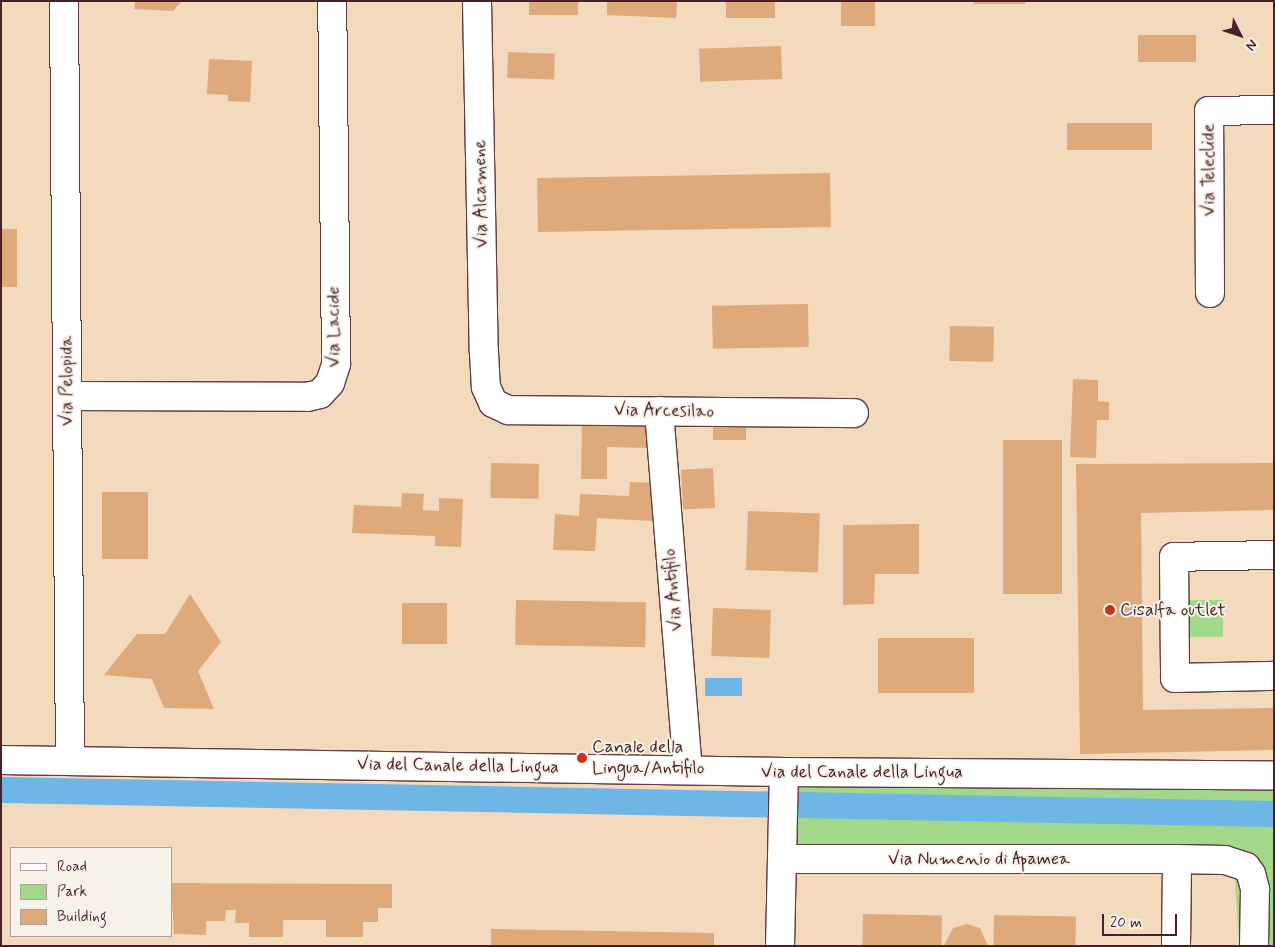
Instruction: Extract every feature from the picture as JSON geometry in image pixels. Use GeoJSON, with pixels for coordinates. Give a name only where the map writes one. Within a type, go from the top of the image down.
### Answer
{"type":"FeatureCollection","features":[{"type":"Feature","properties":{"kind":"street","name":"Via Pelopida"},"geometry":{"type":"LineString","coordinates":[[64,1],[70,761]]}},
{"type":"Feature","properties":{"kind":"street","name":"Via Lacide"},"geometry":{"type":"LineString","coordinates":[[67,396],[307,397],[320,394],[330,383],[336,364],[332,1]]}},
{"type":"Feature","properties":{"kind":"street","name":"Via Alcamene"},"geometry":{"type":"LineString","coordinates":[[477,1],[486,387]]}},
{"type":"Feature","properties":{"kind":"street","name":"Via Teleclide"},"geometry":{"type":"LineString","coordinates":[[1210,293],[1209,111],[1274,110]]}},
{"type":"Feature","properties":{"kind":"street","name":"Via Arcesilao"},"geometry":{"type":"LineString","coordinates":[[486,387],[493,403],[508,410],[854,413]]}},
{"type":"Feature","properties":{"kind":"street","name":"Via Antifilo"},"geometry":{"type":"LineString","coordinates":[[659,411],[688,769]]}},
{"type":"Feature","properties":{"kind":"street"},"geometry":{"type":"LineString","coordinates":[[1274,555],[1174,557],[1175,678],[1274,676]]}},
{"type":"Feature","properties":{"kind":"street","name":"Via del Canale della Lingua"},"geometry":{"type":"LineString","coordinates":[[1,760],[688,769],[784,779],[1274,775]]}},
{"type":"Feature","properties":{"kind":"street"},"geometry":{"type":"LineString","coordinates":[[780,946],[784,779]]}},
{"type":"Feature","properties":{"kind":"street","name":"Via Numenio di Apamea"},"geometry":{"type":"LineString","coordinates":[[782,859],[1225,860],[1246,867],[1252,874],[1255,889],[1254,946]]}},
{"type":"Feature","properties":{"kind":"street"},"geometry":{"type":"LineString","coordinates":[[1176,946],[1177,859]]}},
{"type":"Feature","properties":{"kind":"green space"},"geometry":{"type":"Polygon","coordinates":[[[1181,600],[1223,600],[1223,637],[1181,637],[1181,600]]]}},
{"type":"Feature","properties":{"kind":"green space"},"geometry":{"type":"Polygon","coordinates":[[[784,772],[1274,780],[1274,946],[1239,946],[1234,863],[782,859],[784,772]]]}},
{"type":"Feature","properties":{"kind":"water"},"geometry":{"type":"Polygon","coordinates":[[[705,678],[742,678],[742,696],[705,696],[705,678]]]}},
{"type":"Feature","properties":{"kind":"building"},"geometry":{"type":"Polygon","coordinates":[[[135,1],[182,1],[173,11],[134,9],[135,1]]]}},
{"type":"Feature","properties":{"kind":"building"},"geometry":{"type":"Polygon","coordinates":[[[529,1],[578,1],[578,15],[529,15],[529,1]]]}},
{"type":"Feature","properties":{"kind":"building"},"geometry":{"type":"Polygon","coordinates":[[[607,1],[677,1],[676,18],[607,15],[607,1]]]}},
{"type":"Feature","properties":{"kind":"building"},"geometry":{"type":"Polygon","coordinates":[[[726,1],[775,1],[775,18],[726,18],[726,1]]]}},
{"type":"Feature","properties":{"kind":"building"},"geometry":{"type":"Polygon","coordinates":[[[841,1],[875,1],[875,26],[841,26],[841,1]]]}},
{"type":"Feature","properties":{"kind":"building"},"geometry":{"type":"Polygon","coordinates":[[[974,1],[1025,1],[1025,4],[974,4],[974,1]]]}},
{"type":"Feature","properties":{"kind":"building"},"geometry":{"type":"Polygon","coordinates":[[[1138,35],[1196,35],[1196,62],[1138,62],[1138,35]]]}},
{"type":"Feature","properties":{"kind":"building"},"geometry":{"type":"Polygon","coordinates":[[[781,46],[782,79],[700,82],[699,49],[781,46]]]}},
{"type":"Feature","properties":{"kind":"building"},"geometry":{"type":"Polygon","coordinates":[[[508,52],[555,54],[554,80],[507,78],[508,52]]]}},
{"type":"Feature","properties":{"kind":"building"},"geometry":{"type":"Polygon","coordinates":[[[209,59],[252,61],[250,102],[228,101],[228,95],[207,94],[209,59]]]}},
{"type":"Feature","properties":{"kind":"building"},"geometry":{"type":"Polygon","coordinates":[[[1067,123],[1152,123],[1152,150],[1067,150],[1067,123]]]}},
{"type":"Feature","properties":{"kind":"building"},"geometry":{"type":"Polygon","coordinates":[[[830,173],[831,227],[538,232],[537,178],[830,173]]]}},
{"type":"Feature","properties":{"kind":"building"},"geometry":{"type":"Polygon","coordinates":[[[1,229],[17,229],[17,287],[1,287],[1,229]]]}},
{"type":"Feature","properties":{"kind":"building"},"geometry":{"type":"Polygon","coordinates":[[[808,304],[809,347],[713,349],[712,306],[808,304]]]}},
{"type":"Feature","properties":{"kind":"building"},"geometry":{"type":"Polygon","coordinates":[[[950,326],[994,327],[993,362],[949,361],[950,326]]]}},
{"type":"Feature","properties":{"kind":"building"},"geometry":{"type":"Polygon","coordinates":[[[1073,379],[1098,380],[1098,401],[1109,402],[1109,420],[1097,420],[1096,458],[1070,457],[1073,379]]]}},
{"type":"Feature","properties":{"kind":"building"},"geometry":{"type":"Polygon","coordinates":[[[713,424],[746,424],[746,440],[713,440],[713,424]]]}},
{"type":"Feature","properties":{"kind":"building"},"geometry":{"type":"Polygon","coordinates":[[[582,425],[650,426],[650,448],[607,447],[607,479],[581,479],[582,425]]]}},
{"type":"Feature","properties":{"kind":"building"},"geometry":{"type":"Polygon","coordinates":[[[1003,440],[1062,440],[1062,594],[1003,594],[1003,440]]]}},
{"type":"Feature","properties":{"kind":"building"},"geometry":{"type":"Polygon","coordinates":[[[491,463],[539,464],[538,499],[490,498],[491,463]]]}},
{"type":"Feature","properties":{"kind":"building","name":"Cisalfa outlet"},"geometry":{"type":"Polygon","coordinates":[[[1274,463],[1274,510],[1141,513],[1143,710],[1274,708],[1274,750],[1080,754],[1076,464],[1274,463]]]}},
{"type":"Feature","properties":{"kind":"building"},"geometry":{"type":"Polygon","coordinates":[[[713,468],[715,508],[683,510],[681,470],[713,468]]]}},
{"type":"Feature","properties":{"kind":"building"},"geometry":{"type":"Polygon","coordinates":[[[630,482],[654,483],[652,521],[597,518],[595,551],[553,550],[555,514],[579,516],[580,494],[629,496],[630,482]]]}},
{"type":"Feature","properties":{"kind":"building"},"geometry":{"type":"Polygon","coordinates":[[[102,492],[148,492],[148,559],[102,559],[102,492]]]}},
{"type":"Feature","properties":{"kind":"building"},"geometry":{"type":"Polygon","coordinates":[[[402,493],[424,494],[423,510],[439,511],[439,498],[463,499],[461,547],[435,546],[435,536],[352,533],[354,505],[401,507],[402,493]]]}},
{"type":"Feature","properties":{"kind":"building"},"geometry":{"type":"Polygon","coordinates":[[[748,511],[820,514],[818,572],[746,570],[748,511]]]}},
{"type":"Feature","properties":{"kind":"building"},"geometry":{"type":"Polygon","coordinates":[[[919,524],[919,574],[875,574],[874,604],[843,605],[843,525],[919,524]]]}},
{"type":"Feature","properties":{"kind":"building"},"geometry":{"type":"Polygon","coordinates":[[[190,594],[221,642],[198,671],[214,709],[164,708],[152,679],[104,675],[137,634],[165,634],[190,594]]]}},
{"type":"Feature","properties":{"kind":"building"},"geometry":{"type":"Polygon","coordinates":[[[516,600],[646,602],[645,647],[515,645],[516,600]]]}},
{"type":"Feature","properties":{"kind":"building"},"geometry":{"type":"Polygon","coordinates":[[[402,603],[447,603],[447,644],[402,644],[402,603]]]}},
{"type":"Feature","properties":{"kind":"building"},"geometry":{"type":"Polygon","coordinates":[[[713,608],[771,610],[769,658],[711,656],[713,608]]]}},
{"type":"Feature","properties":{"kind":"building"},"geometry":{"type":"Polygon","coordinates":[[[878,638],[974,638],[974,693],[878,693],[878,638]]]}},
{"type":"Feature","properties":{"kind":"building"},"geometry":{"type":"Polygon","coordinates":[[[172,883],[392,884],[392,908],[378,908],[378,922],[363,922],[363,937],[326,937],[326,920],[283,920],[283,937],[249,937],[249,923],[235,923],[236,910],[226,910],[225,921],[206,921],[206,935],[174,934],[172,883]]]}},
{"type":"Feature","properties":{"kind":"building"},"geometry":{"type":"Polygon","coordinates":[[[863,914],[942,915],[941,946],[862,946],[863,914]]]}},
{"type":"Feature","properties":{"kind":"building"},"geometry":{"type":"Polygon","coordinates":[[[994,915],[1076,916],[1075,946],[993,946],[994,915]]]}},
{"type":"Feature","properties":{"kind":"building"},"geometry":{"type":"Polygon","coordinates":[[[967,924],[980,928],[988,946],[944,946],[953,928],[967,924]]]}},
{"type":"Feature","properties":{"kind":"building"},"geometry":{"type":"Polygon","coordinates":[[[491,929],[714,933],[714,946],[491,946],[491,929]]]}},
{"type":"Feature","properties":{"kind":"waterway"},"geometry":{"type":"LineString","coordinates":[[1,790],[1274,814]]}},
{"type":"Feature","properties":{"kind":"place","name":"Cisalfa outlet"},"geometry":{"type":"Point","coordinates":[1110,610]}},
{"type":"Feature","properties":{"kind":"place","name":"Canale della Lingua/Antifilo"},"geometry":{"type":"Point","coordinates":[582,758]}}]}
